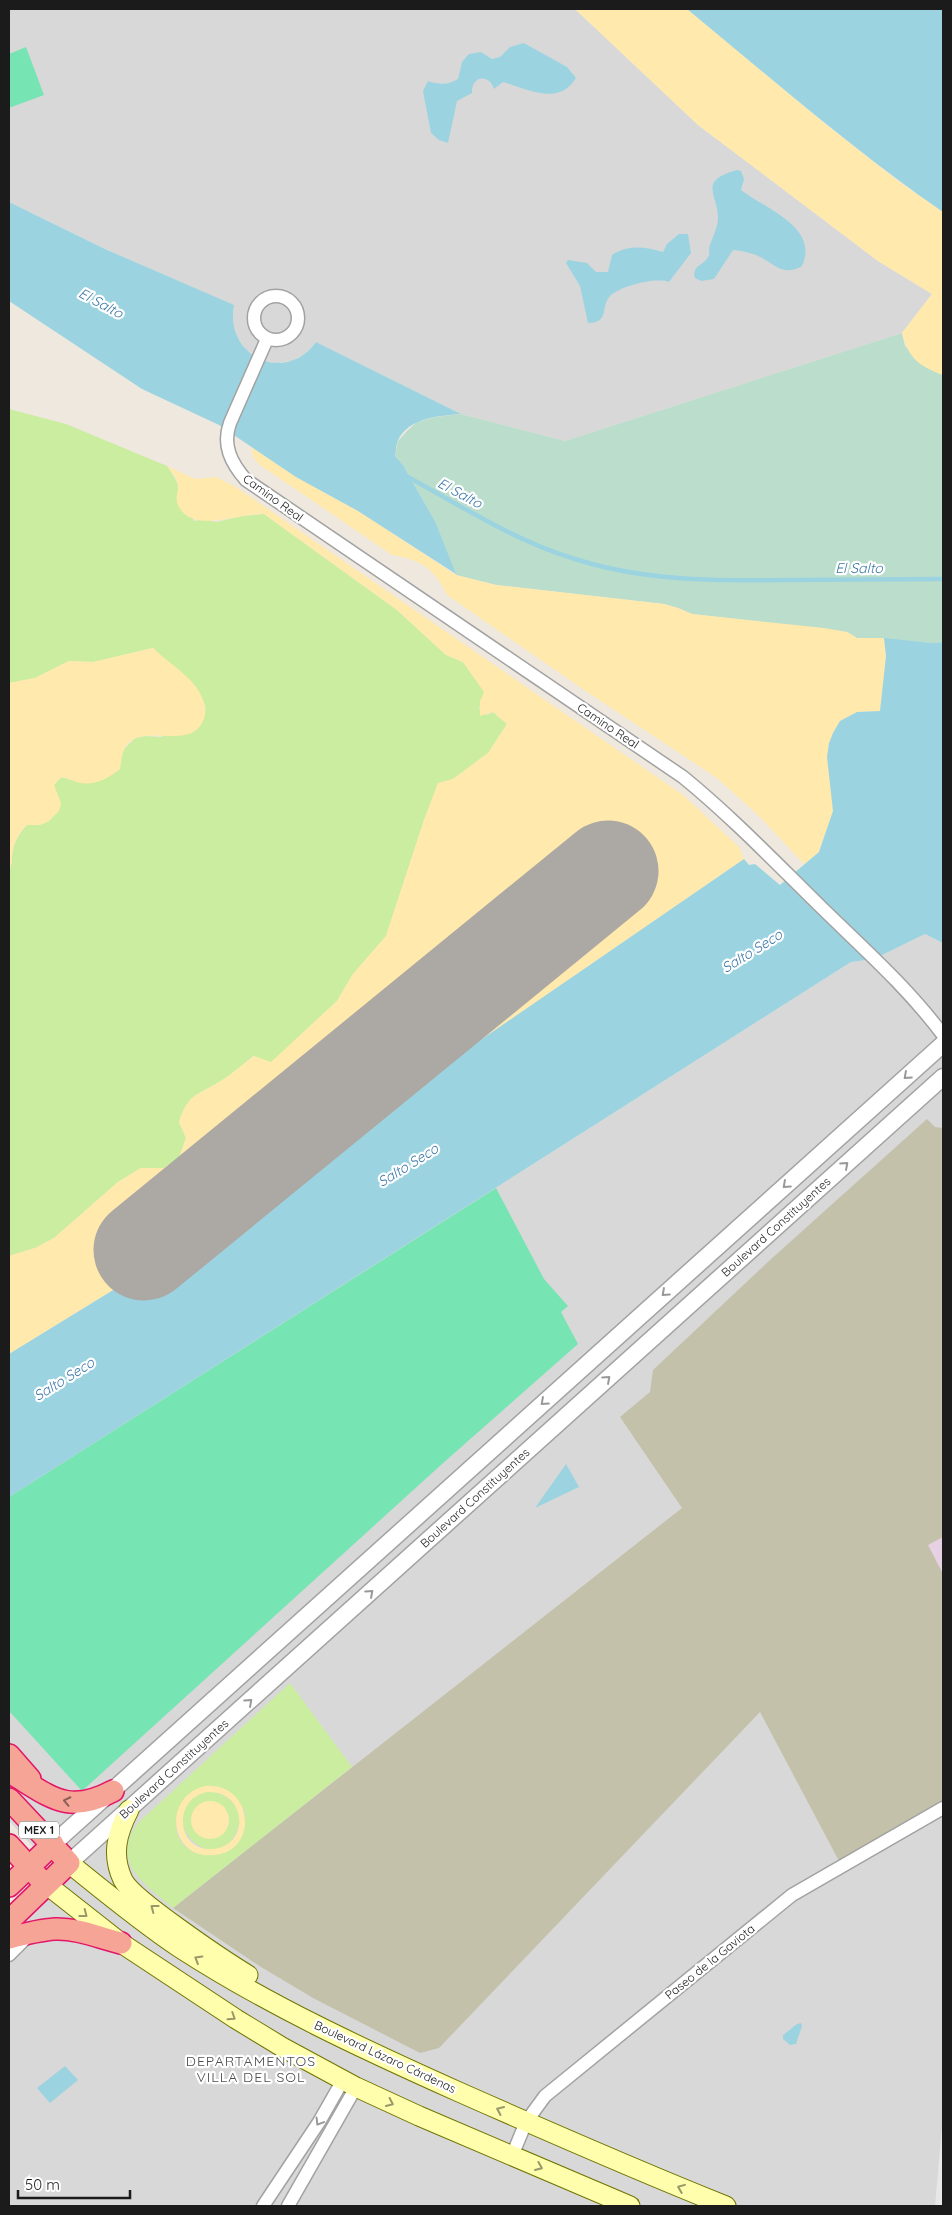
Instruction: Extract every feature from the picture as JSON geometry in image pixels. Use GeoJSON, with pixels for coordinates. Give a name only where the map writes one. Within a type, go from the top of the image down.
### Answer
{"type":"FeatureCollection","features":[{"type":"Feature","properties":{"kind":"highway"},"geometry":{"type":"LineString","coordinates":[[9,1755],[43,1792]]}},
{"type":"Feature","properties":{"kind":"highway"},"geometry":{"type":"LineString","coordinates":[[9,1772],[43,1792],[66,1802],[82,1803],[95,1800],[112,1791]]}},
{"type":"Feature","properties":{"kind":"highway","name":"MEX 1"},"geometry":{"type":"LineString","coordinates":[[9,1799],[69,1863]]}},
{"type":"Feature","properties":{"kind":"highway","name":"Boulevard Constituyentes"},"geometry":{"type":"LineString","coordinates":[[9,1886],[53,1844]]}},
{"type":"Feature","properties":{"kind":"highway","name":"MEX 1"},"geometry":{"type":"LineString","coordinates":[[9,1845],[46,1884]]}},
{"type":"Feature","properties":{"kind":"highway","name":"Boulevard Constituyentes"},"geometry":{"type":"LineString","coordinates":[[9,1921],[69,1863]]}},
{"type":"Feature","properties":{"kind":"highway"},"geometry":{"type":"LineString","coordinates":[[9,1938],[32,1932],[57,1929],[74,1931],[121,1943]]}},
{"type":"Feature","properties":{"kind":"main road"},"geometry":{"type":"LineString","coordinates":[[129,1810],[119,1829],[116,1846],[120,1871],[132,1892],[241,1971],[369,2052]]}},
{"type":"Feature","properties":{"kind":"main road","name":"Boulevard Lázaro Cárdenas"},"geometry":{"type":"LineString","coordinates":[[69,1863],[124,1908],[179,1947],[246,1988],[369,2052],[526,2122],[726,2206]]}},
{"type":"Feature","properties":{"kind":"main road"},"geometry":{"type":"LineString","coordinates":[[46,1884],[121,1943],[236,2019],[350,2083],[512,2156],[630,2206]]}},
{"type":"Feature","properties":{"kind":"street","name":"Camino Real"},"geometry":{"type":"LineString","coordinates":[[267,339],[228,429],[228,450],[234,464],[246,480],[683,777],[738,824],[920,1006],[943,1035]]}},
{"type":"Feature","properties":{"kind":"street","name":"Boulevard Constituyentes"},"geometry":{"type":"LineString","coordinates":[[53,1844],[943,1044]]}},
{"type":"Feature","properties":{"kind":"street","name":"Boulevard Constituyentes"},"geometry":{"type":"LineString","coordinates":[[69,1863],[943,1077]]}},
{"type":"Feature","properties":{"kind":"street","name":"Paseo de la Gaviota"},"geometry":{"type":"LineString","coordinates":[[512,2156],[526,2122],[545,2096],[792,1895],[943,1808]]}},
{"type":"Feature","properties":{"kind":"street"},"geometry":{"type":"LineString","coordinates":[[9,1955],[32,1932]]}},
{"type":"Feature","properties":{"kind":"street"},"geometry":{"type":"LineString","coordinates":[[263,2206],[320,2122],[350,2083]]}},
{"type":"Feature","properties":{"kind":"street"},"geometry":{"type":"LineString","coordinates":[[288,2206],[350,2083]]}},
{"type":"Feature","properties":{"kind":"shaded area"},"geometry":{"type":"Polygon","coordinates":[[[9,9],[575,9],[698,125],[878,261],[932,294],[902,333],[565,441],[461,414],[316,342],[305,354],[291,361],[275,363],[264,361],[246,350],[237,337],[232,322],[233,305],[105,249],[9,202],[9,9]]]}},
{"type":"Feature","properties":{"kind":"shaded area"},"geometry":{"type":"Polygon","coordinates":[[[925,934],[943,943],[943,2206],[9,2206],[9,1905],[49,1864],[9,1821],[9,1497],[851,962],[874,959],[925,934]]]}},
{"type":"Feature","properties":{"kind":"shaded area"},"geometry":{"type":"Polygon","coordinates":[[[927,1119],[935,1127],[943,1128],[943,1537],[928,1545],[943,1574],[943,1802],[839,1861],[760,1712],[439,2048],[420,2053],[313,1998],[261,1967],[173,1908],[682,1508],[620,1417],[650,1392],[653,1370],[770,1260],[927,1119]]]}},
{"type":"Feature","properties":{"kind":"shaded area"},"geometry":{"type":"Polygon","coordinates":[[[943,1537],[943,1574],[928,1545],[943,1537]]]}},
{"type":"Feature","properties":{"kind":"shaded area"},"geometry":{"type":"Polygon","coordinates":[[[943,2116],[943,2206],[935,2206],[943,2116]]]}},
{"type":"Feature","properties":{"kind":"green space"},"geometry":{"type":"Polygon","coordinates":[[[26,47],[44,95],[9,108],[9,54],[26,47]]]}},
{"type":"Feature","properties":{"kind":"green space"},"geometry":{"type":"Polygon","coordinates":[[[902,333],[905,346],[934,371],[943,375],[943,642],[932,643],[857,638],[847,632],[692,614],[664,604],[496,585],[456,575],[436,523],[403,465],[395,456],[398,441],[407,431],[417,422],[435,417],[461,414],[565,441],[902,333]]]}},
{"type":"Feature","properties":{"kind":"green space"},"geometry":{"type":"Polygon","coordinates":[[[9,409],[66,424],[167,466],[178,485],[194,521],[205,519],[216,522],[242,516],[264,514],[397,610],[446,655],[463,662],[485,692],[479,709],[487,715],[493,712],[507,724],[488,753],[453,779],[438,784],[424,820],[386,936],[353,974],[337,1001],[271,1063],[253,1056],[228,1076],[194,1097],[186,1106],[179,1122],[186,1138],[179,1158],[164,1168],[141,1168],[118,1182],[54,1238],[35,1248],[9,1256],[9,870],[15,843],[27,825],[40,825],[49,821],[54,785],[61,777],[82,783],[121,763],[122,751],[135,738],[145,736],[161,737],[206,709],[197,690],[191,683],[153,648],[93,662],[69,661],[35,678],[9,683],[9,409]]]}},
{"type":"Feature","properties":{"kind":"green space"},"geometry":{"type":"Polygon","coordinates":[[[496,1188],[544,1279],[568,1306],[561,1312],[578,1344],[442,1464],[82,1791],[9,1711],[9,1497],[496,1188]]]}},
{"type":"Feature","properties":{"kind":"green space"},"geometry":{"type":"Polygon","coordinates":[[[290,1683],[352,1767],[173,1908],[142,1881],[134,1871],[129,1860],[127,1849],[130,1836],[139,1822],[290,1683]],[[218,1787],[200,1789],[189,1796],[181,1806],[177,1817],[176,1829],[180,1840],[188,1849],[201,1854],[215,1855],[227,1851],[236,1844],[244,1826],[245,1813],[243,1808],[228,1792],[218,1787]]]}},
{"type":"Feature","properties":{"kind":"green space"},"geometry":{"type":"Polygon","coordinates":[[[204,1792],[212,1792],[220,1794],[233,1803],[237,1809],[239,1825],[236,1833],[226,1846],[213,1850],[201,1847],[190,1838],[183,1827],[182,1814],[188,1802],[204,1792]],[[192,1815],[192,1826],[229,1826],[229,1815],[192,1815]]]}},
{"type":"Feature","properties":{"kind":"sand"},"geometry":{"type":"Polygon","coordinates":[[[575,9],[687,9],[824,123],[902,184],[943,212],[943,375],[927,368],[911,355],[902,333],[932,294],[878,261],[698,125],[575,9]]]}},
{"type":"Feature","properties":{"kind":"sand"},"geometry":{"type":"Polygon","coordinates":[[[251,447],[296,477],[358,511],[456,575],[496,585],[664,604],[692,614],[824,628],[847,632],[857,638],[884,638],[886,656],[880,711],[857,712],[840,721],[829,743],[833,811],[818,853],[804,864],[760,817],[717,778],[587,692],[447,595],[437,578],[426,567],[411,560],[392,555],[260,465],[253,457],[251,447]]]}},
{"type":"Feature","properties":{"kind":"sand"},"geometry":{"type":"Polygon","coordinates":[[[167,466],[195,479],[216,477],[236,487],[683,795],[739,847],[744,859],[149,1268],[9,1354],[9,1256],[35,1248],[54,1238],[118,1182],[141,1168],[164,1168],[179,1158],[186,1138],[179,1122],[186,1106],[194,1097],[228,1076],[254,1056],[271,1062],[337,1001],[353,974],[386,936],[438,783],[453,779],[488,753],[507,724],[493,712],[480,716],[480,701],[484,692],[463,662],[446,655],[397,610],[264,514],[205,521],[194,519],[185,514],[177,502],[177,481],[167,466]]]}},
{"type":"Feature","properties":{"kind":"sand"},"geometry":{"type":"Polygon","coordinates":[[[153,648],[184,674],[198,690],[205,705],[205,715],[201,726],[185,735],[143,736],[134,739],[125,748],[120,769],[102,780],[86,784],[61,777],[54,785],[61,803],[59,811],[49,821],[40,825],[27,825],[22,830],[15,843],[9,870],[9,683],[35,678],[69,661],[93,662],[153,648]]]}},
{"type":"Feature","properties":{"kind":"sand"},"geometry":{"type":"Polygon","coordinates":[[[205,1786],[221,1788],[233,1795],[241,1805],[245,1818],[244,1830],[239,1842],[229,1851],[214,1855],[199,1854],[188,1848],[180,1838],[177,1814],[182,1802],[191,1792],[205,1786]],[[208,1792],[197,1796],[189,1803],[184,1813],[185,1833],[191,1842],[200,1847],[212,1849],[224,1846],[233,1839],[238,1830],[239,1819],[237,1809],[231,1800],[221,1794],[208,1792]]]}},
{"type":"Feature","properties":{"kind":"sand"},"geometry":{"type":"Polygon","coordinates":[[[210,1801],[224,1806],[229,1820],[224,1834],[210,1839],[196,1834],[191,1820],[196,1806],[210,1801]]]}},
{"type":"Feature","properties":{"kind":"water"},"geometry":{"type":"Polygon","coordinates":[[[687,9],[943,9],[943,212],[845,139],[687,9]]]}},
{"type":"Feature","properties":{"kind":"water"},"geometry":{"type":"Polygon","coordinates":[[[524,43],[567,67],[576,78],[569,87],[561,92],[543,94],[503,82],[494,89],[488,80],[477,80],[472,87],[472,93],[457,101],[448,143],[439,140],[431,133],[423,91],[428,81],[443,84],[458,79],[462,62],[469,54],[481,52],[492,59],[500,57],[510,47],[524,43]]]}},
{"type":"Feature","properties":{"kind":"water"},"geometry":{"type":"Polygon","coordinates":[[[737,170],[741,171],[744,179],[741,190],[787,220],[797,230],[803,240],[805,252],[802,266],[784,270],[756,255],[733,250],[714,279],[701,281],[695,278],[694,274],[696,268],[709,256],[710,245],[718,222],[712,189],[713,184],[725,174],[737,170]]]}},
{"type":"Feature","properties":{"kind":"water"},"geometry":{"type":"Polygon","coordinates":[[[9,202],[105,249],[234,305],[233,323],[238,338],[247,350],[260,359],[274,363],[289,362],[303,355],[316,342],[461,414],[417,422],[403,432],[396,446],[395,456],[403,465],[436,523],[456,574],[358,511],[296,477],[219,425],[142,389],[9,301],[9,202]]]}},
{"type":"Feature","properties":{"kind":"water"},"geometry":{"type":"Polygon","coordinates":[[[679,234],[688,234],[691,253],[669,282],[638,283],[615,292],[607,300],[602,317],[595,322],[588,323],[580,286],[566,263],[568,260],[587,263],[596,272],[608,272],[612,255],[624,249],[637,247],[663,252],[667,244],[679,234]]]}},
{"type":"Feature","properties":{"kind":"water","name":"Salto Seco"},"geometry":{"type":"Polygon","coordinates":[[[884,638],[932,643],[943,642],[943,943],[925,934],[874,959],[851,962],[9,1497],[9,1354],[149,1268],[744,859],[749,865],[755,864],[780,885],[819,852],[833,811],[827,757],[829,743],[840,721],[857,712],[880,711],[886,656],[884,638]]]}},
{"type":"Feature","properties":{"kind":"water"},"geometry":{"type":"Polygon","coordinates":[[[566,1464],[579,1487],[535,1508],[566,1464]]]}},
{"type":"Feature","properties":{"kind":"water"},"geometry":{"type":"Polygon","coordinates":[[[801,2023],[802,2026],[796,2044],[790,2045],[783,2039],[783,2035],[801,2023]]]}},
{"type":"Feature","properties":{"kind":"water"},"geometry":{"type":"Polygon","coordinates":[[[65,2066],[78,2080],[50,2103],[37,2088],[65,2066]]]}},
{"type":"Feature","properties":{"kind":"waterway","name":"El Salto"},"geometry":{"type":"LineString","coordinates":[[406,476],[529,542],[598,566],[624,571],[704,580],[943,579]]}},
{"type":"Feature","properties":{"kind":"runway"},"geometry":{"type":"LineString","coordinates":[[144,1250],[608,871]]}},
{"type":"Feature","properties":{"kind":"district","name":"DEPARTAMENTOS VILLA DEL SOL"},"geometry":{"type":"Point","coordinates":[251,2070]}}]}
